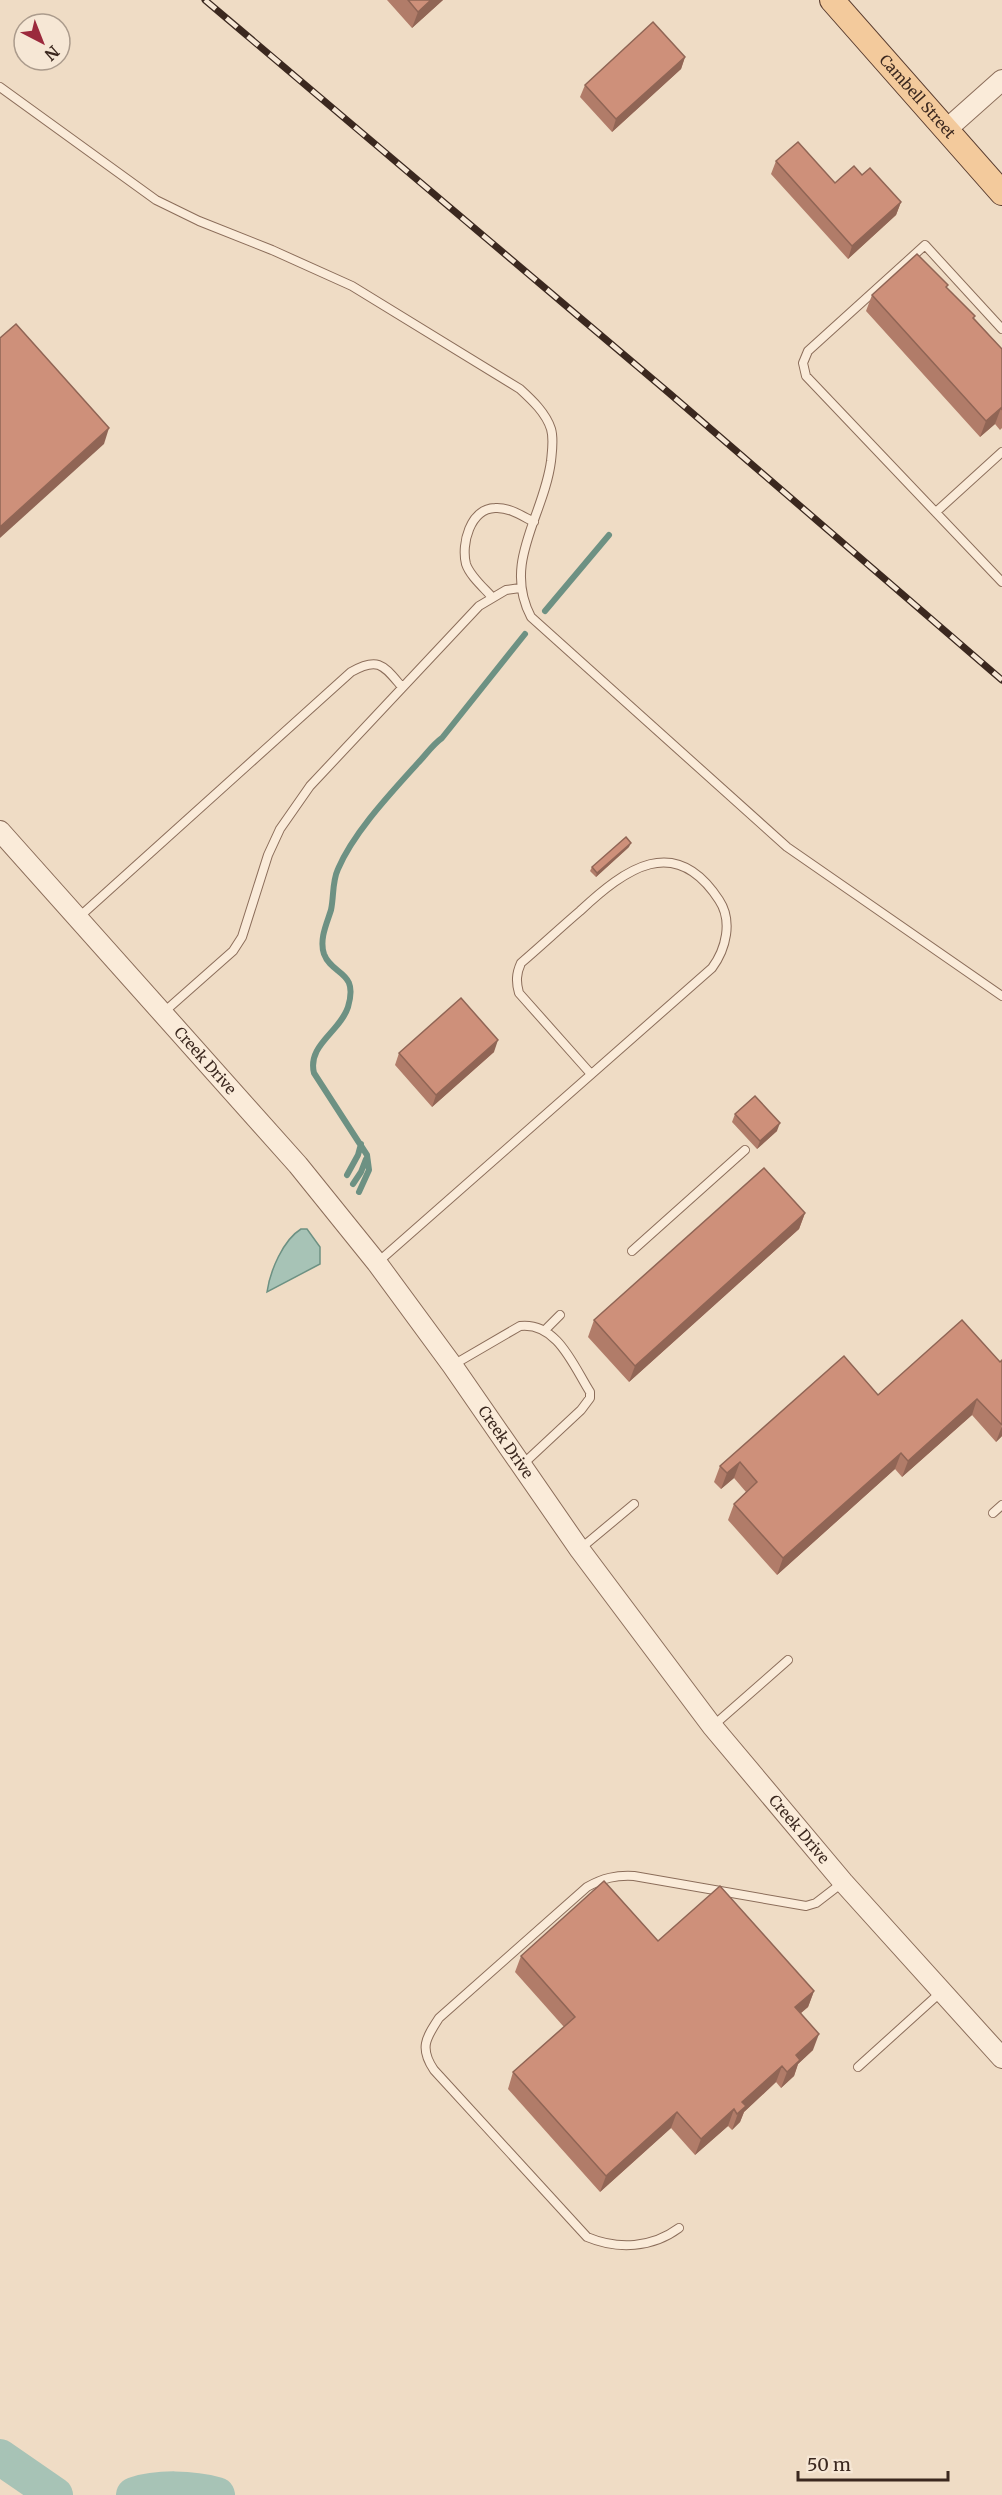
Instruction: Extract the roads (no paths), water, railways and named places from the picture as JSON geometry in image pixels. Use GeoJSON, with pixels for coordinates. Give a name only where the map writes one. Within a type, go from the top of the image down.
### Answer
{"type":"FeatureCollection","features":[{"type":"Feature","properties":{"kind":"main road","name":"Cambell Street"},"geometry":{"type":"LineString","coordinates":[[832,0],[1002,193]]}},
{"type":"Feature","properties":{"kind":"street"},"geometry":{"type":"LineString","coordinates":[[947,129],[1002,80]]}},
{"type":"Feature","properties":{"kind":"street","name":"Creek Drive"},"geometry":{"type":"LineString","coordinates":[[0,831],[298,1165],[376,1263],[452,1365],[580,1550],[712,1726],[843,1882],[1002,2058]]}},
{"type":"Feature","properties":{"kind":"lane"},"geometry":{"type":"LineString","coordinates":[[0,87],[156,200],[199,221],[273,250],[352,286],[520,388],[536,405],[552,431],[553,450],[549,475],[520,572],[520,588],[524,604],[531,617],[787,847],[1002,996]]}},
{"type":"Feature","properties":{"kind":"lane"},"geometry":{"type":"LineString","coordinates":[[1002,329],[925,245],[808,351],[803,363],[806,376],[1002,582]]}},
{"type":"Feature","properties":{"kind":"lane"},"geometry":{"type":"LineString","coordinates":[[936,512],[1002,452]]}},
{"type":"Feature","properties":{"kind":"lane"},"geometry":{"type":"LineString","coordinates":[[492,597],[467,565],[466,539],[471,524],[484,512],[493,508],[509,509],[534,522]]}},
{"type":"Feature","properties":{"kind":"lane"},"geometry":{"type":"LineString","coordinates":[[163,1013],[233,951],[242,937],[268,855],[280,829],[310,786],[479,606],[506,590],[520,588]]}},
{"type":"Feature","properties":{"kind":"lane"},"geometry":{"type":"LineString","coordinates":[[78,918],[351,672],[365,664],[374,663],[385,667],[402,687]]}},
{"type":"Feature","properties":{"kind":"lane"},"geometry":{"type":"LineString","coordinates":[[376,1263],[712,968],[720,957],[726,941],[727,921],[722,904],[700,876],[685,866],[669,861],[655,862],[623,875],[604,888],[521,963],[517,971],[516,983],[519,993],[591,1074]]}},
{"type":"Feature","properties":{"kind":"lane"},"geometry":{"type":"LineString","coordinates":[[632,1251],[745,1150]]}},
{"type":"Feature","properties":{"kind":"lane"},"geometry":{"type":"LineString","coordinates":[[545,1330],[560,1315]]}},
{"type":"Feature","properties":{"kind":"lane"},"geometry":{"type":"LineString","coordinates":[[452,1365],[520,1326],[529,1325],[545,1330],[563,1347],[590,1392],[590,1398],[581,1410],[521,1466]]}},
{"type":"Feature","properties":{"kind":"lane"},"geometry":{"type":"LineString","coordinates":[[580,1550],[634,1504]]}},
{"type":"Feature","properties":{"kind":"lane"},"geometry":{"type":"LineString","coordinates":[[993,1513],[1002,1505]]}},
{"type":"Feature","properties":{"kind":"lane"},"geometry":{"type":"LineString","coordinates":[[712,1726],[788,1660]]}},
{"type":"Feature","properties":{"kind":"lane"},"geometry":{"type":"LineString","coordinates":[[679,2228],[666,2238],[646,2245],[600,2243],[587,2238],[434,2070],[426,2059],[425,2046],[429,2033],[448,2010],[587,1887],[600,1879],[614,1875],[634,1876],[806,1906],[816,1903],[843,1882]]}},
{"type":"Feature","properties":{"kind":"lane"},"geometry":{"type":"LineString","coordinates":[[858,2067],[942,1991]]}},
{"type":"Feature","properties":{"kind":"waterway"},"geometry":{"type":"LineString","coordinates":[[545,611],[609,535]]}},
{"type":"Feature","properties":{"kind":"waterway"},"geometry":{"type":"LineString","coordinates":[[359,1192],[369,1170],[367,1155],[314,1073],[313,1063],[320,1046],[344,1016],[350,995],[347,980],[328,961],[323,948],[323,937],[331,910],[336,874],[353,841],[373,814],[442,738],[525,634]]}},
{"type":"Feature","properties":{"kind":"waterway"},"geometry":{"type":"LineString","coordinates":[[347,1175],[361,1144]]}},
{"type":"Feature","properties":{"kind":"waterway"},"geometry":{"type":"LineString","coordinates":[[353,1184],[366,1159]]}},
{"type":"Feature","properties":{"kind":"waterway"},"geometry":{"type":"LineString","coordinates":[[0,2457],[55,2495]]}},
{"type":"Feature","properties":{"kind":"waterway"},"geometry":{"type":"LineString","coordinates":[[134,2495],[175,2489],[217,2495]]}},
{"type":"Feature","properties":{"kind":"railway"},"geometry":{"type":"LineString","coordinates":[[205,0],[669,393],[1002,680]]}}]}
